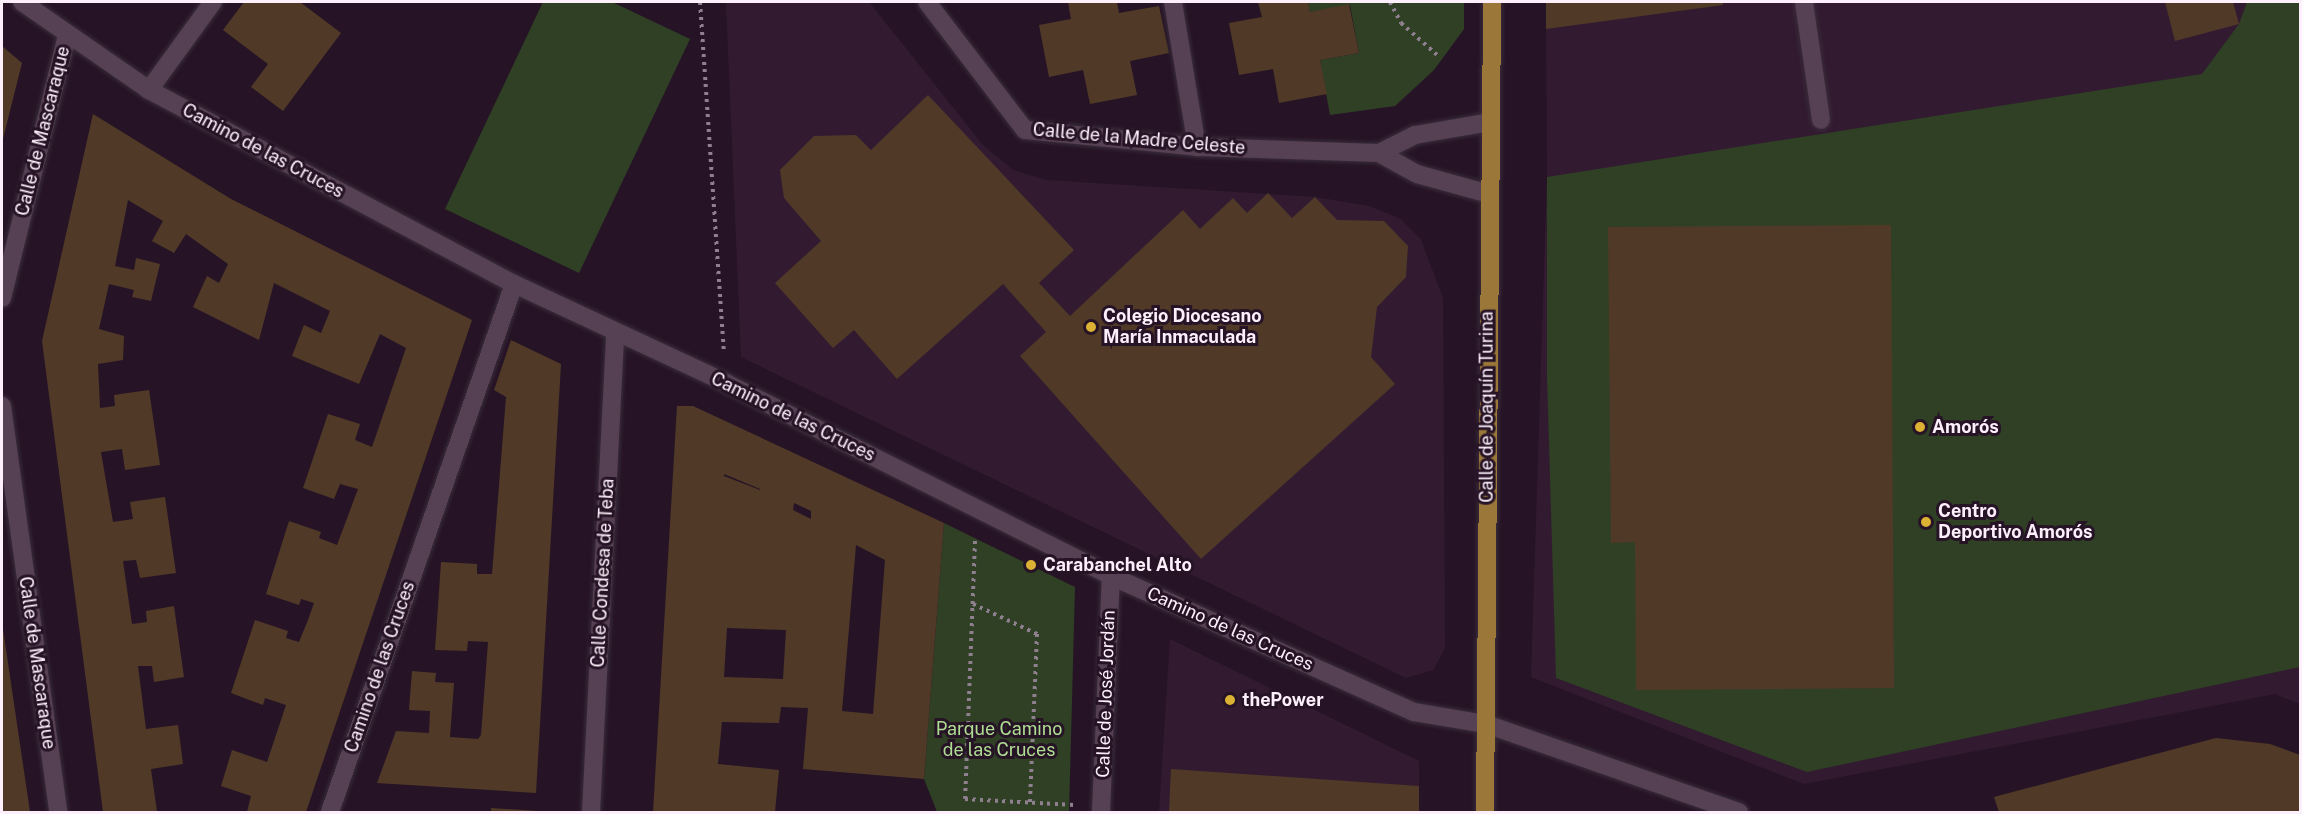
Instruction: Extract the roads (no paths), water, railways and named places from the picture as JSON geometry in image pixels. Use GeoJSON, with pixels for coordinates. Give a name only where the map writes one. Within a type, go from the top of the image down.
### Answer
{"type":"FeatureCollection","features":[{"type":"Feature","properties":{"kind":"main road","name":"Calle de Joaquín Turina"},"geometry":{"type":"LineString","coordinates":[[1485,813],[1492,2]]}},
{"type":"Feature","properties":{"kind":"street","name":"Camino de las Cruces"},"geometry":{"type":"LineString","coordinates":[[22,2],[149,90],[513,284],[726,383],[1111,576],[1414,712],[1486,724],[1739,813]]}},
{"type":"Feature","properties":{"kind":"street"},"geometry":{"type":"LineString","coordinates":[[149,90],[213,2]]}},
{"type":"Feature","properties":{"kind":"street","name":"Calle de la Madre Celeste"},"geometry":{"type":"LineString","coordinates":[[927,2],[1025,130],[1197,147],[1379,153],[1417,174],[1489,194]]}},
{"type":"Feature","properties":{"kind":"street"},"geometry":{"type":"LineString","coordinates":[[1173,2],[1197,147]]}},
{"type":"Feature","properties":{"kind":"street"},"geometry":{"type":"LineString","coordinates":[[1804,2],[1821,120]]}},
{"type":"Feature","properties":{"kind":"street","name":"Calle de Mascaraque"},"geometry":{"type":"LineString","coordinates":[[2,298],[67,35]]}},
{"type":"Feature","properties":{"kind":"street","name":"Calle de la Madre Celeste"},"geometry":{"type":"LineString","coordinates":[[1379,153],[1415,135],[1490,122]]}},
{"type":"Feature","properties":{"kind":"street","name":"Camino de las Cruces"},"geometry":{"type":"LineString","coordinates":[[330,813],[513,284]]}},
{"type":"Feature","properties":{"kind":"street","name":"Calle Condesa de Teba"},"geometry":{"type":"LineString","coordinates":[[591,813],[615,333]]}},
{"type":"Feature","properties":{"kind":"street","name":"Calle de Mascaraque"},"geometry":{"type":"LineString","coordinates":[[2,406],[9,516],[58,813]]}},
{"type":"Feature","properties":{"kind":"street","name":"Calle de José Jordán"},"geometry":{"type":"LineString","coordinates":[[1101,813],[1111,576]]}},
{"type":"Feature","properties":{"kind":"place","name":"Colegio Diocesano María Inmaculada"},"geometry":{"type":"Point","coordinates":[1091,327]}},
{"type":"Feature","properties":{"kind":"place","name":"Amorós"},"geometry":{"type":"Point","coordinates":[1920,427]}},
{"type":"Feature","properties":{"kind":"place","name":"Centro Deportivo Amorós"},"geometry":{"type":"Point","coordinates":[1926,522]}},
{"type":"Feature","properties":{"kind":"place","name":"Carabanchel Alto"},"geometry":{"type":"Point","coordinates":[1031,565]}},
{"type":"Feature","properties":{"kind":"place","name":"thePower"},"geometry":{"type":"Point","coordinates":[1230,700]}},
{"type":"Feature","properties":{"kind":"park label","name":"Parque Camino de las Cruces"},"geometry":{"type":"Point","coordinates":[999,740]}}]}
